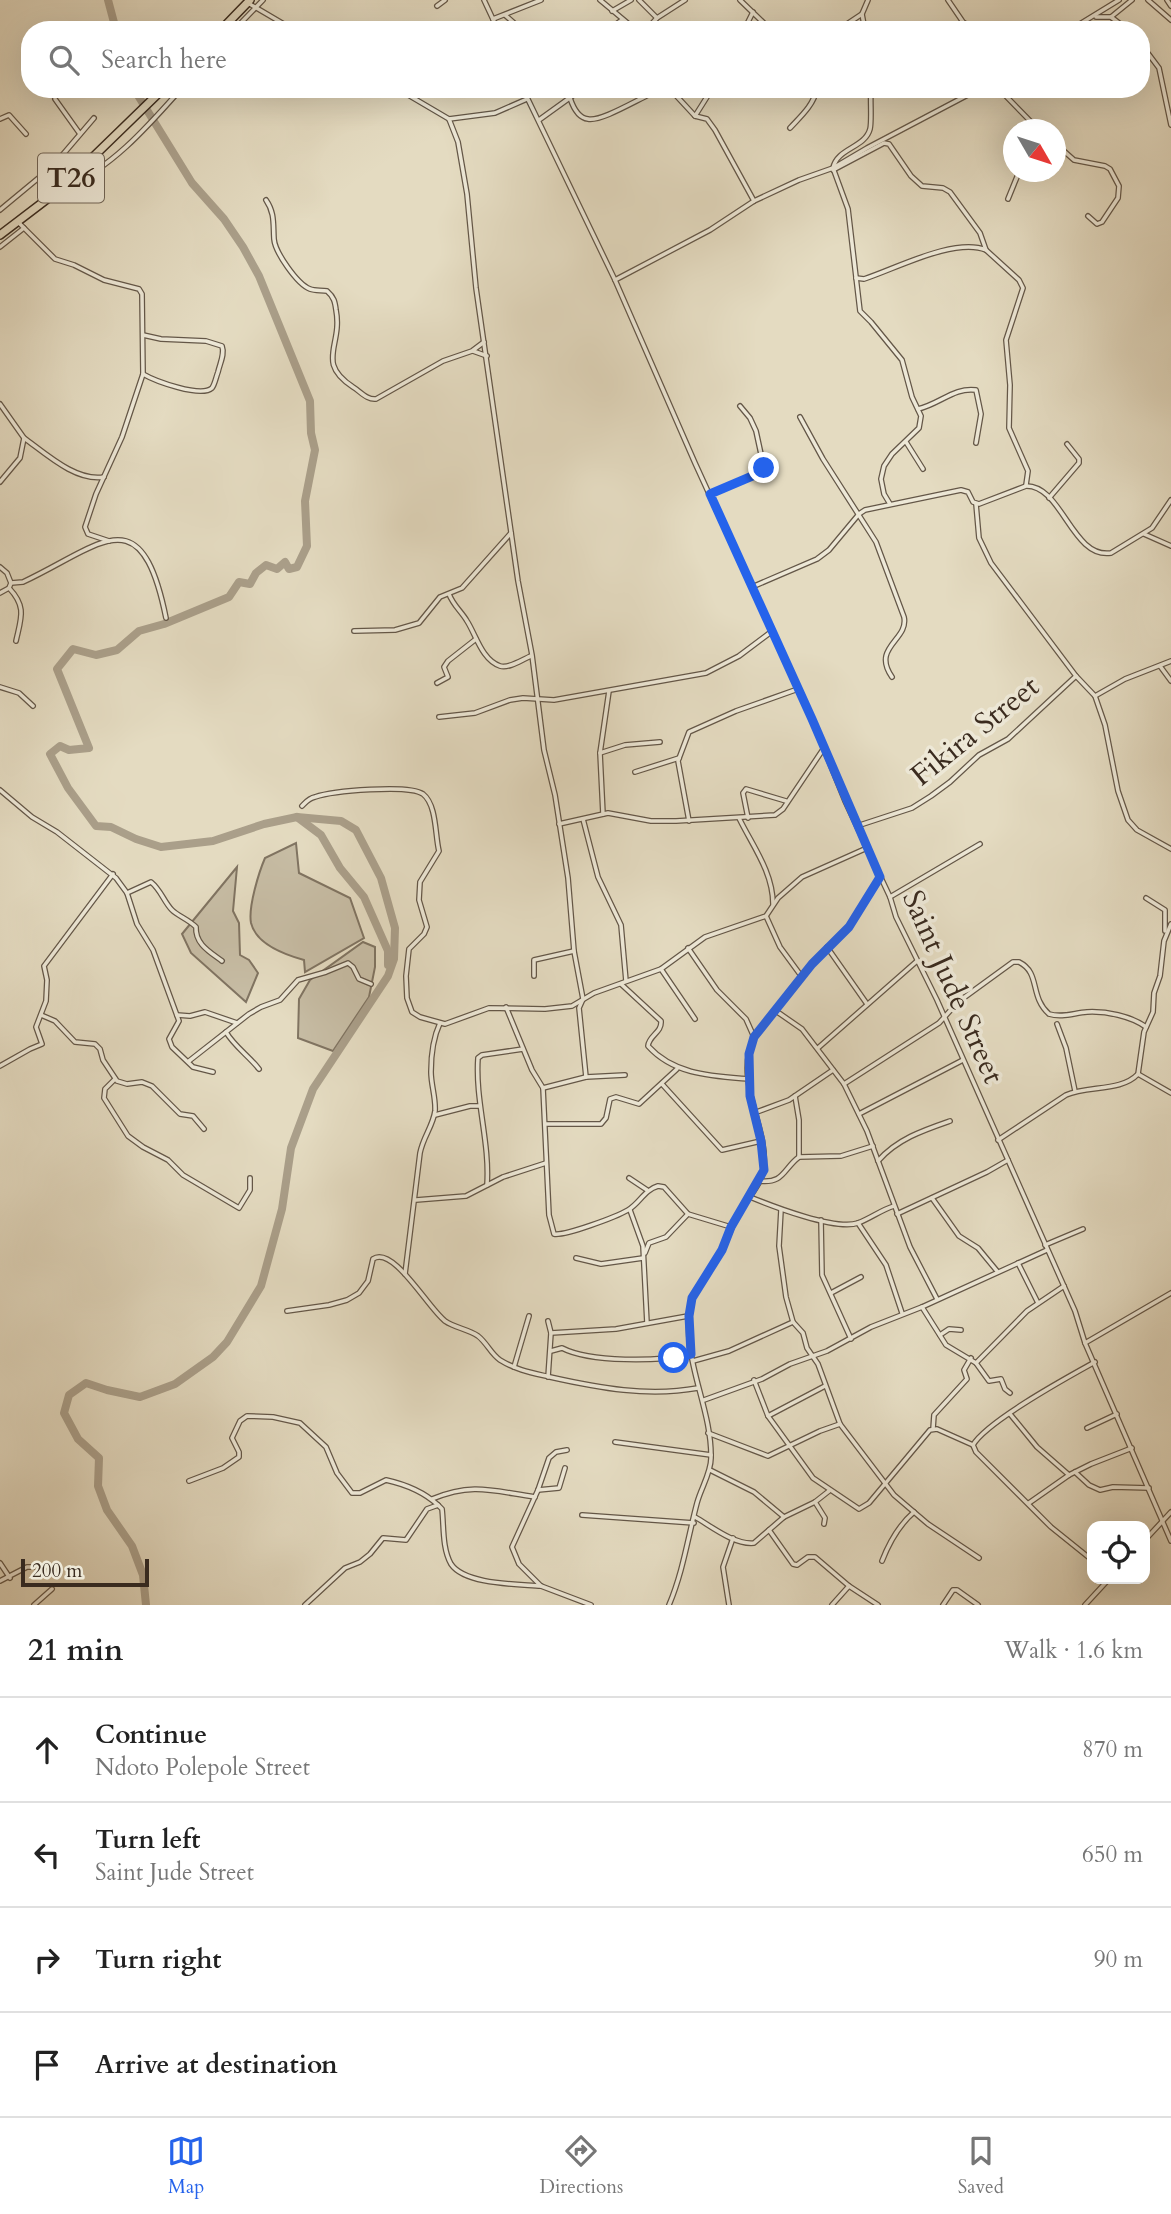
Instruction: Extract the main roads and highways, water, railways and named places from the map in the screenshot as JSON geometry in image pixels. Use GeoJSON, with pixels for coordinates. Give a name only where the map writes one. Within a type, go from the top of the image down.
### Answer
{"type":"FeatureCollection","features":[{"type":"Feature","properties":{"kind":"highway"},"geometry":{"type":"LineString","coordinates":[[229,21],[248,1]]}},
{"type":"Feature","properties":{"kind":"highway","name":"T26"},"geometry":{"type":"LineString","coordinates":[[0,234],[21,225],[154,98]]}},
{"type":"Feature","properties":{"kind":"waterway"},"geometry":{"type":"LineString","coordinates":[[108,0],[114,21]]}},
{"type":"Feature","properties":{"kind":"waterway"},"geometry":{"type":"LineString","coordinates":[[140,98],[192,183],[224,219],[243,247],[259,276],[310,401],[311,433],[315,450],[305,501],[307,546],[297,567],[289,569],[285,562],[277,569],[266,565],[256,573],[250,584],[239,582],[229,597],[164,624],[139,631],[117,650],[96,655],[73,649],[57,669],[89,748],[69,750],[60,746],[50,754],[68,788],[96,826],[111,827],[161,847],[213,841],[264,824],[297,817],[341,821],[356,830],[381,878],[395,928],[394,959],[388,976],[313,1089],[291,1148],[282,1209],[261,1286],[227,1342],[213,1357],[175,1384],[140,1397],[86,1383],[69,1395],[64,1413],[78,1439],[99,1458],[98,1486],[107,1510],[132,1546],[143,1575],[146,1605]]}},
{"type":"Feature","properties":{"kind":"waterway"},"geometry":{"type":"LineString","coordinates":[[297,817],[321,835],[340,868],[364,897],[388,951],[388,965]]}}]}
